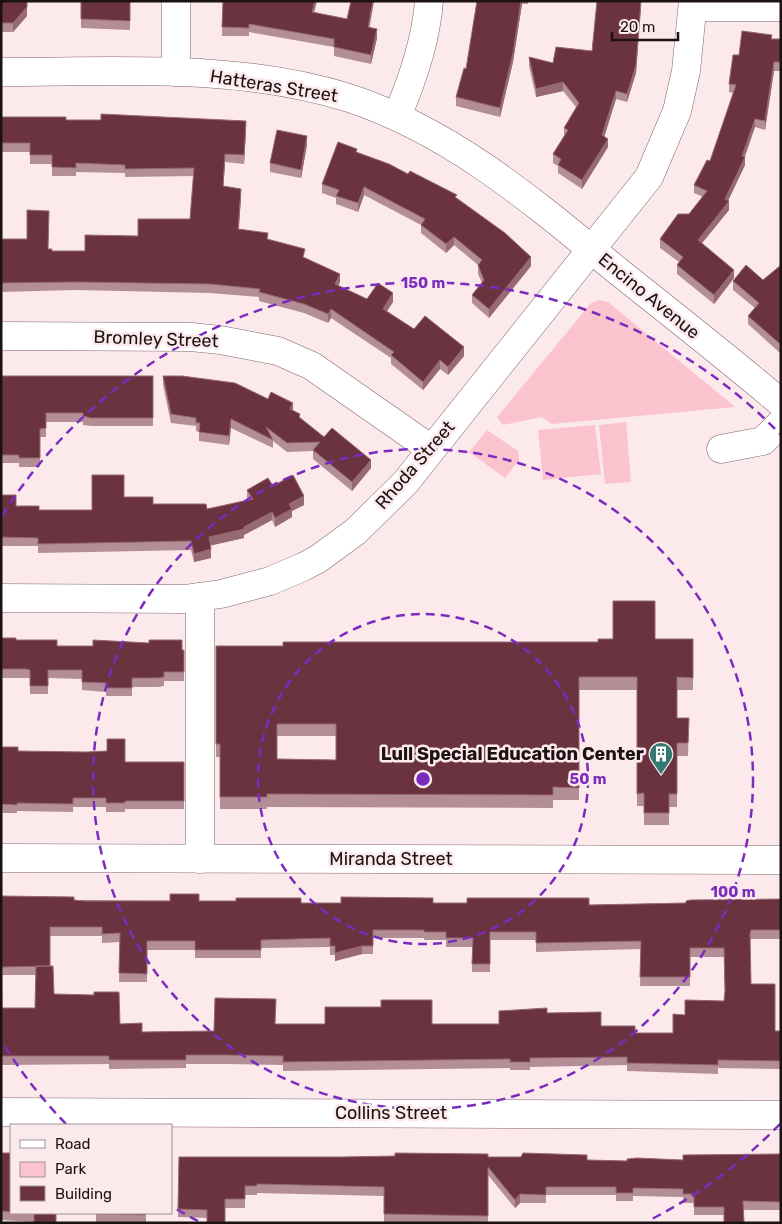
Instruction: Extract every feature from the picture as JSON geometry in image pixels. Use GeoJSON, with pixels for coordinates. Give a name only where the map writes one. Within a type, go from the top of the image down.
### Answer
{"type":"FeatureCollection","features":[{"type":"Feature","properties":{"kind":"street"},"geometry":{"type":"LineString","coordinates":[[176,1],[176,72]]}},
{"type":"Feature","properties":{"kind":"street"},"geometry":{"type":"LineString","coordinates":[[397,116],[409,88],[423,41],[429,1]]}},
{"type":"Feature","properties":{"kind":"street"},"geometry":{"type":"LineString","coordinates":[[693,4],[781,6]]}},
{"type":"Feature","properties":{"kind":"street","name":"Encino Avenue"},"geometry":{"type":"LineString","coordinates":[[693,4],[686,71],[677,111],[663,146],[649,177],[591,249],[781,403]]}},
{"type":"Feature","properties":{"kind":"street","name":"Hatteras Street"},"geometry":{"type":"LineString","coordinates":[[1,72],[176,72],[235,76],[301,87],[348,98],[397,116],[482,163],[591,249]]}},
{"type":"Feature","properties":{"kind":"street","name":"Rhoda Street"},"geometry":{"type":"LineString","coordinates":[[1,598],[184,600],[221,594],[270,581],[318,559],[362,525],[405,483],[591,249]]}},
{"type":"Feature","properties":{"kind":"street","name":"Bromley Street"},"geometry":{"type":"LineString","coordinates":[[1,336],[191,337],[220,340],[278,351],[312,366],[431,449]]}},
{"type":"Feature","properties":{"kind":"street"},"geometry":{"type":"LineString","coordinates":[[721,449],[763,441],[781,423]]}},
{"type":"Feature","properties":{"kind":"street"},"geometry":{"type":"LineString","coordinates":[[200,597],[200,859]]}},
{"type":"Feature","properties":{"kind":"street","name":"Miranda Street"},"geometry":{"type":"LineString","coordinates":[[1,858],[781,860]]}},
{"type":"Feature","properties":{"kind":"street","name":"Collins Street"},"geometry":{"type":"LineString","coordinates":[[1,1112],[781,1114]]}},
{"type":"Feature","properties":{"kind":"green space"},"geometry":{"type":"Polygon","coordinates":[[[599,300],[608,302],[735,407],[552,424],[542,417],[503,425],[497,417],[591,303],[599,300]]]}},
{"type":"Feature","properties":{"kind":"green space"},"geometry":{"type":"Polygon","coordinates":[[[626,422],[631,482],[605,484],[599,425],[626,422]]]}},
{"type":"Feature","properties":{"kind":"green space"},"geometry":{"type":"Polygon","coordinates":[[[595,425],[601,474],[543,480],[538,430],[595,425]]]}},
{"type":"Feature","properties":{"kind":"green space"},"geometry":{"type":"Polygon","coordinates":[[[487,430],[518,451],[519,460],[505,478],[469,452],[487,430]]]}},
{"type":"Feature","properties":{"kind":"building"},"geometry":{"type":"Polygon","coordinates":[[[1,1],[27,1],[27,7],[13,23],[1,23],[1,1]]]}},
{"type":"Feature","properties":{"kind":"building"},"geometry":{"type":"Polygon","coordinates":[[[81,1],[130,1],[130,21],[81,19],[81,1]]]}},
{"type":"Feature","properties":{"kind":"building"},"geometry":{"type":"Polygon","coordinates":[[[223,1],[315,1],[312,12],[347,19],[351,1],[373,1],[368,27],[377,29],[371,55],[334,47],[334,39],[249,24],[249,28],[222,27],[223,1]]]}},
{"type":"Feature","properties":{"kind":"building"},"geometry":{"type":"Polygon","coordinates":[[[477,1],[521,1],[513,53],[500,108],[456,97],[464,68],[466,69],[477,1]]]}},
{"type":"Feature","properties":{"kind":"building"},"geometry":{"type":"Polygon","coordinates":[[[597,1],[641,1],[636,65],[627,94],[616,91],[602,135],[608,139],[582,180],[558,165],[561,159],[553,154],[568,130],[564,128],[579,103],[563,82],[536,89],[529,57],[553,63],[556,47],[592,51],[597,1]]]}},
{"type":"Feature","properties":{"kind":"building"},"geometry":{"type":"Polygon","coordinates":[[[742,31],[772,35],[771,39],[781,39],[781,62],[774,62],[765,121],[755,119],[742,156],[745,157],[725,199],[729,201],[698,240],[734,270],[714,295],[677,265],[683,257],[660,239],[678,214],[689,214],[707,191],[694,185],[707,160],[710,161],[736,85],[729,84],[733,55],[739,55],[742,31]]]}},
{"type":"Feature","properties":{"kind":"building"},"geometry":{"type":"Polygon","coordinates":[[[101,114],[246,121],[244,155],[225,154],[223,186],[241,189],[238,229],[268,233],[267,239],[305,249],[303,257],[340,274],[335,284],[367,299],[378,283],[393,293],[383,309],[414,329],[425,316],[464,347],[448,367],[440,360],[423,382],[391,355],[394,352],[331,309],[328,314],[304,304],[259,292],[260,289],[210,284],[1,283],[1,239],[27,239],[27,210],[49,211],[48,249],[52,249],[52,251],[85,251],[85,235],[138,236],[138,219],[190,219],[194,168],[125,169],[125,165],[76,163],[76,168],[52,167],[52,155],[30,155],[30,143],[1,143],[1,117],[66,117],[66,120],[101,120],[101,114]]]}},
{"type":"Feature","properties":{"kind":"building"},"geometry":{"type":"Polygon","coordinates":[[[277,130],[307,136],[301,170],[270,163],[277,130]]]}},
{"type":"Feature","properties":{"kind":"building"},"geometry":{"type":"Polygon","coordinates":[[[338,142],[357,149],[356,152],[389,164],[408,174],[410,171],[457,195],[455,197],[505,233],[531,257],[489,309],[472,295],[484,280],[478,265],[482,260],[454,237],[446,244],[421,225],[425,219],[364,187],[358,203],[336,196],[339,190],[322,184],[338,142]]]}},
{"type":"Feature","properties":{"kind":"building"},"geometry":{"type":"Polygon","coordinates":[[[746,265],[763,280],[781,265],[780,344],[748,316],[759,303],[733,281],[746,265]]]}},
{"type":"Feature","properties":{"kind":"building"},"geometry":{"type":"Polygon","coordinates":[[[1,376],[153,376],[153,418],[91,418],[83,416],[83,413],[46,413],[46,428],[40,429],[40,458],[19,458],[19,455],[1,455],[1,376]]]}},
{"type":"Feature","properties":{"kind":"building"},"geometry":{"type":"Polygon","coordinates":[[[163,376],[182,376],[235,383],[268,399],[271,392],[293,403],[290,409],[300,414],[299,417],[324,437],[332,428],[371,460],[352,482],[313,450],[320,442],[287,443],[266,427],[273,440],[231,419],[229,436],[199,432],[200,423],[196,423],[196,418],[171,414],[163,376]]]}},
{"type":"Feature","properties":{"kind":"building"},"geometry":{"type":"Polygon","coordinates":[[[92,475],[124,475],[124,497],[153,497],[153,504],[206,504],[207,509],[253,499],[247,490],[268,478],[273,486],[293,475],[304,496],[289,504],[292,509],[275,518],[272,512],[244,527],[244,529],[209,537],[211,549],[194,554],[191,541],[38,544],[38,538],[1,537],[1,495],[16,495],[16,506],[39,506],[39,510],[92,510],[92,475]]]}},
{"type":"Feature","properties":{"kind":"building"},"geometry":{"type":"Polygon","coordinates":[[[613,601],[655,601],[655,639],[693,639],[693,678],[677,677],[677,718],[689,718],[688,743],[677,743],[677,794],[669,794],[669,813],[644,813],[644,793],[637,794],[637,677],[579,677],[579,788],[553,787],[553,795],[267,794],[267,797],[220,797],[220,744],[216,744],[216,646],[283,646],[283,642],[598,642],[598,639],[613,639],[613,601]],[[277,724],[277,759],[336,760],[336,724],[277,724]]]}},
{"type":"Feature","properties":{"kind":"building"},"geometry":{"type":"Polygon","coordinates":[[[1,638],[57,640],[57,646],[93,646],[93,640],[149,643],[149,640],[182,640],[184,672],[164,672],[164,677],[158,678],[132,678],[132,688],[106,688],[106,683],[82,682],[82,670],[48,670],[48,686],[30,686],[30,670],[1,669],[1,638]]]}},
{"type":"Feature","properties":{"kind":"building"},"geometry":{"type":"Polygon","coordinates":[[[107,739],[125,739],[125,762],[184,762],[184,801],[125,801],[125,803],[106,803],[106,798],[73,798],[73,804],[1,804],[1,747],[18,747],[18,751],[107,751],[107,739]]]}},
{"type":"Feature","properties":{"kind":"building"},"geometry":{"type":"Polygon","coordinates":[[[170,894],[199,894],[199,901],[236,901],[236,898],[301,898],[301,903],[341,903],[341,897],[433,898],[433,903],[467,903],[467,898],[589,898],[589,905],[686,903],[686,901],[690,900],[781,899],[781,930],[751,930],[750,934],[751,984],[775,984],[775,1031],[781,1031],[781,1061],[718,1060],[718,1065],[627,1063],[627,1057],[530,1058],[530,1062],[510,1062],[510,1059],[283,1062],[283,1056],[186,1055],[186,1060],[109,1060],[109,1056],[1,1056],[1,967],[1,896],[74,897],[74,900],[170,901],[170,894]],[[50,927],[50,966],[53,966],[54,994],[94,995],[94,992],[119,992],[120,1024],[142,1023],[142,1032],[214,1031],[215,998],[276,999],[275,1024],[325,1024],[325,1007],[381,1007],[381,1000],[432,1000],[432,1024],[499,1024],[499,1011],[547,1008],[547,1013],[601,1012],[601,1026],[635,1026],[635,1033],[673,1033],[673,1014],[685,1015],[685,1000],[724,1001],[724,948],[690,948],[690,977],[640,977],[641,941],[536,943],[536,932],[490,932],[490,964],[472,964],[473,938],[446,938],[446,932],[424,932],[424,930],[373,930],[373,946],[362,946],[335,953],[335,946],[330,946],[330,938],[261,940],[261,950],[195,950],[195,941],[147,941],[147,974],[119,973],[120,933],[102,934],[102,927],[50,927]],[[36,966],[1,967],[2,1008],[35,1008],[36,966]]]}},
{"type":"Feature","properties":{"kind":"building"},"geometry":{"type":"Polygon","coordinates":[[[2,1153],[10,1153],[10,1212],[1,1211],[2,1153]]]}},
{"type":"Feature","properties":{"kind":"building"},"geometry":{"type":"Polygon","coordinates":[[[395,1153],[488,1154],[488,1157],[521,1157],[523,1153],[587,1155],[587,1160],[627,1161],[627,1159],[637,1158],[683,1160],[683,1155],[781,1154],[781,1202],[743,1201],[744,1223],[724,1223],[724,1207],[694,1207],[694,1194],[683,1194],[683,1189],[633,1188],[633,1193],[616,1193],[616,1187],[546,1187],[546,1195],[520,1194],[515,1200],[488,1167],[488,1216],[384,1214],[384,1187],[257,1184],[257,1186],[245,1186],[245,1199],[225,1199],[225,1223],[207,1223],[207,1210],[178,1209],[179,1157],[395,1156],[395,1153]]]}},
{"type":"Feature","properties":{"kind":"building"},"geometry":{"type":"Polygon","coordinates":[[[34,1214],[56,1214],[56,1223],[34,1223],[34,1214]]]}},
{"type":"Feature","properties":{"kind":"building"},"geometry":{"type":"Polygon","coordinates":[[[96,1214],[146,1214],[145,1215],[96,1214]]]}},
{"type":"Feature","properties":{"kind":"place","name":"Lull Special Education Center"},"geometry":{"type":"Point","coordinates":[661,775]}}]}
